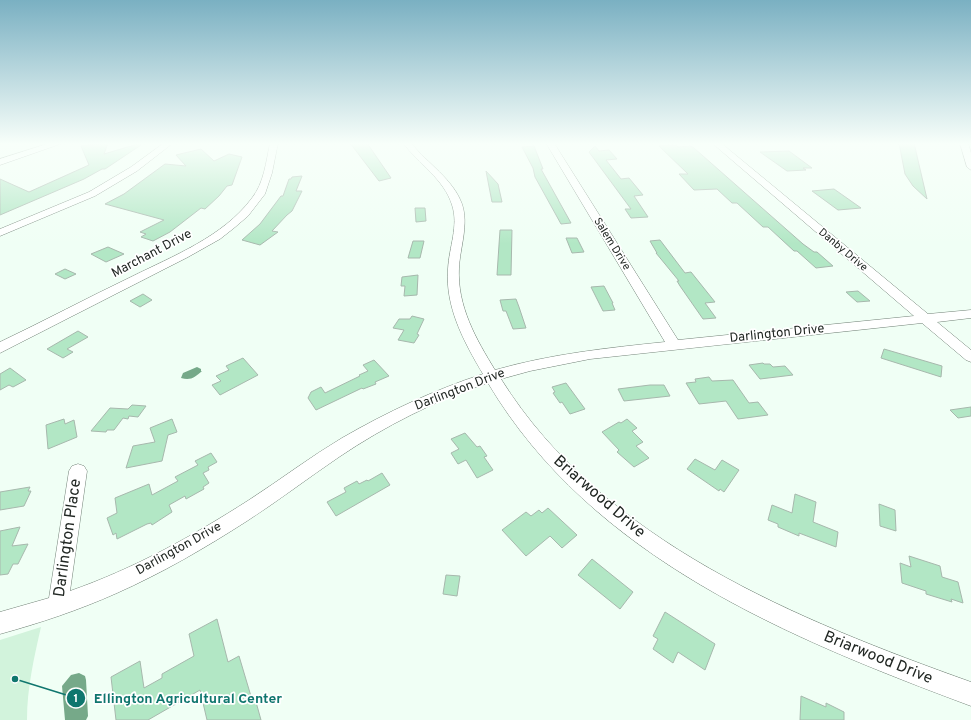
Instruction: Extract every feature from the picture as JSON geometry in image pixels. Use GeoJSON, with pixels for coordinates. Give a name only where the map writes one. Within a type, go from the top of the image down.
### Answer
{"type":"FeatureCollection","features":[{"type":"Feature","properties":{"kind":"street"},"geometry":{"type":"LineString","coordinates":[[0,234],[92,194],[121,177]]}},
{"type":"Feature","properties":{"kind":"street","name":"Marchant Drive"},"geometry":{"type":"LineString","coordinates":[[0,348],[181,256],[223,230],[247,210],[262,191],[268,177]]}},
{"type":"Feature","properties":{"kind":"street","name":"Briarwood Drive"},"geometry":{"type":"LineString","coordinates":[[439,177],[455,198],[460,222],[459,239],[453,269],[454,295],[465,327],[492,376],[534,437],[564,469],[602,503],[663,549],[725,588],[793,623],[860,652],[971,694]]}},
{"type":"Feature","properties":{"kind":"street","name":"Salem Drive"},"geometry":{"type":"LineString","coordinates":[[571,177],[674,344]]}},
{"type":"Feature","properties":{"kind":"street","name":"Danby Drive"},"geometry":{"type":"LineString","coordinates":[[756,177],[971,357]]}},
{"type":"Feature","properties":{"kind":"street","name":"Darlington Drive"},"geometry":{"type":"LineString","coordinates":[[0,623],[58,606],[99,590],[175,553],[240,515],[364,433],[438,395],[492,376],[534,364],[573,357],[674,344],[971,314]]}},
{"type":"Feature","properties":{"kind":"street","name":"Darlington Place"},"geometry":{"type":"LineString","coordinates":[[58,606],[78,471]]}},
{"type":"Feature","properties":{"kind":"shaded area"},"geometry":{"type":"Polygon","coordinates":[[[197,367],[202,371],[195,377],[190,379],[181,378],[183,373],[197,367]]]}},
{"type":"Feature","properties":{"kind":"shaded area"},"geometry":{"type":"Polygon","coordinates":[[[41,627],[33,662],[27,708],[27,720],[0,720],[0,640],[41,627]]]}},
{"type":"Feature","properties":{"kind":"shaded area"},"geometry":{"type":"Polygon","coordinates":[[[79,673],[85,676],[86,680],[88,716],[86,720],[65,720],[62,686],[71,675],[79,673]]]}},
{"type":"Feature","properties":{"kind":"building"},"geometry":{"type":"Polygon","coordinates":[[[63,177],[88,177],[0,215],[0,179],[29,192],[63,177]]]}},
{"type":"Feature","properties":{"kind":"building"},"geometry":{"type":"Polygon","coordinates":[[[148,177],[235,177],[232,185],[227,186],[205,209],[201,208],[170,232],[153,241],[141,237],[146,234],[140,232],[164,220],[105,204],[124,194],[148,177]]]}},
{"type":"Feature","properties":{"kind":"building"},"geometry":{"type":"Polygon","coordinates":[[[292,177],[302,177],[296,191],[302,191],[292,211],[272,231],[278,232],[260,245],[242,240],[260,224],[281,196],[283,196],[289,179],[292,177]]]}},
{"type":"Feature","properties":{"kind":"building"},"geometry":{"type":"Polygon","coordinates":[[[376,177],[390,177],[391,178],[379,181],[376,177]]]}},
{"type":"Feature","properties":{"kind":"building"},"geometry":{"type":"Polygon","coordinates":[[[487,177],[491,177],[498,184],[502,202],[492,202],[487,177]]]}},
{"type":"Feature","properties":{"kind":"building"},"geometry":{"type":"Polygon","coordinates":[[[535,177],[545,177],[571,223],[561,224],[535,177]]]}},
{"type":"Feature","properties":{"kind":"building"},"geometry":{"type":"Polygon","coordinates":[[[607,177],[619,177],[621,179],[629,178],[643,195],[634,196],[648,217],[631,218],[625,209],[631,209],[607,177]]]}},
{"type":"Feature","properties":{"kind":"building"},"geometry":{"type":"Polygon","coordinates":[[[681,177],[726,177],[803,244],[814,252],[817,252],[833,266],[816,268],[797,251],[794,251],[768,227],[763,227],[737,203],[732,203],[717,189],[694,190],[681,177]]]}},
{"type":"Feature","properties":{"kind":"building"},"geometry":{"type":"Polygon","coordinates":[[[907,177],[922,177],[927,199],[913,186],[907,177]]]}},
{"type":"Feature","properties":{"kind":"building"},"geometry":{"type":"Polygon","coordinates":[[[834,189],[861,208],[838,210],[812,191],[834,189]]]}},
{"type":"Feature","properties":{"kind":"building"},"geometry":{"type":"Polygon","coordinates":[[[415,208],[425,208],[426,221],[416,222],[415,208]]]}},
{"type":"Feature","properties":{"kind":"building"},"geometry":{"type":"Polygon","coordinates":[[[500,230],[512,230],[511,275],[497,275],[500,230]]]}},
{"type":"Feature","properties":{"kind":"building"},"geometry":{"type":"Polygon","coordinates":[[[566,238],[577,238],[584,252],[572,253],[566,238]]]}},
{"type":"Feature","properties":{"kind":"building"},"geometry":{"type":"Polygon","coordinates":[[[660,240],[685,273],[691,272],[715,302],[705,303],[716,318],[703,319],[677,281],[679,281],[656,253],[650,241],[660,240]]]}},
{"type":"Feature","properties":{"kind":"building"},"geometry":{"type":"Polygon","coordinates":[[[413,241],[424,241],[420,258],[408,258],[413,241]]]}},
{"type":"Feature","properties":{"kind":"building"},"geometry":{"type":"Polygon","coordinates":[[[108,247],[124,254],[106,262],[91,254],[108,247]]]}},
{"type":"Feature","properties":{"kind":"building"},"geometry":{"type":"Polygon","coordinates":[[[65,269],[76,274],[65,279],[55,274],[65,269]]]}},
{"type":"Feature","properties":{"kind":"building"},"geometry":{"type":"Polygon","coordinates":[[[418,275],[417,295],[404,296],[405,286],[401,286],[402,277],[418,275]]]}},
{"type":"Feature","properties":{"kind":"building"},"geometry":{"type":"Polygon","coordinates":[[[604,286],[615,310],[603,311],[591,287],[604,286]]]}},
{"type":"Feature","properties":{"kind":"building"},"geometry":{"type":"Polygon","coordinates":[[[858,291],[870,301],[857,302],[846,292],[858,291]]]}},
{"type":"Feature","properties":{"kind":"building"},"geometry":{"type":"Polygon","coordinates":[[[143,294],[152,300],[140,307],[130,301],[143,294]]]}},
{"type":"Feature","properties":{"kind":"building"},"geometry":{"type":"Polygon","coordinates":[[[516,299],[526,328],[513,329],[506,311],[503,311],[500,300],[516,299]]]}},
{"type":"Feature","properties":{"kind":"building"},"geometry":{"type":"Polygon","coordinates":[[[412,316],[424,319],[417,334],[419,335],[414,343],[398,340],[404,330],[393,328],[399,319],[410,319],[412,316]]]}},
{"type":"Feature","properties":{"kind":"building"},"geometry":{"type":"Polygon","coordinates":[[[78,331],[88,337],[67,349],[73,352],[63,358],[47,349],[78,331]]]}},
{"type":"Feature","properties":{"kind":"building"},"geometry":{"type":"Polygon","coordinates":[[[884,349],[942,366],[941,377],[881,358],[884,349]]]}},
{"type":"Feature","properties":{"kind":"building"},"geometry":{"type":"Polygon","coordinates":[[[243,358],[258,375],[220,395],[212,385],[221,381],[216,376],[229,370],[226,366],[243,358]]]}},
{"type":"Feature","properties":{"kind":"building"},"geometry":{"type":"Polygon","coordinates":[[[374,360],[389,376],[375,382],[376,384],[363,389],[362,388],[316,410],[308,398],[311,392],[321,387],[325,393],[360,376],[359,375],[368,371],[363,365],[374,360]]]}},
{"type":"Feature","properties":{"kind":"building"},"geometry":{"type":"Polygon","coordinates":[[[763,363],[770,364],[773,367],[785,366],[793,375],[760,379],[749,365],[763,363]]]}},
{"type":"Feature","properties":{"kind":"building"},"geometry":{"type":"Polygon","coordinates":[[[10,368],[26,380],[13,387],[9,385],[0,390],[0,374],[10,368]]]}},
{"type":"Feature","properties":{"kind":"building"},"geometry":{"type":"Polygon","coordinates":[[[709,377],[712,381],[733,380],[749,403],[758,402],[768,415],[738,419],[726,401],[699,404],[686,383],[696,382],[695,379],[709,377]]]}},
{"type":"Feature","properties":{"kind":"building"},"geometry":{"type":"Polygon","coordinates":[[[566,383],[585,409],[570,414],[562,402],[560,403],[553,393],[555,392],[552,387],[566,383]]]}},
{"type":"Feature","properties":{"kind":"building"},"geometry":{"type":"Polygon","coordinates":[[[650,385],[664,385],[670,396],[624,401],[618,389],[650,385]]]}},
{"type":"Feature","properties":{"kind":"building"},"geometry":{"type":"Polygon","coordinates":[[[132,405],[146,406],[138,417],[129,416],[128,419],[123,418],[114,430],[107,430],[106,432],[91,431],[110,408],[128,409],[132,405]]]}},
{"type":"Feature","properties":{"kind":"building"},"geometry":{"type":"Polygon","coordinates":[[[971,407],[971,416],[958,418],[950,410],[971,407]]]}},
{"type":"Feature","properties":{"kind":"building"},"geometry":{"type":"Polygon","coordinates":[[[64,419],[65,424],[74,420],[77,437],[48,449],[46,425],[64,419]]]}},
{"type":"Feature","properties":{"kind":"building"},"geometry":{"type":"Polygon","coordinates":[[[172,419],[177,432],[168,435],[162,461],[126,468],[133,446],[155,442],[150,428],[172,419]]]}},
{"type":"Feature","properties":{"kind":"building"},"geometry":{"type":"Polygon","coordinates":[[[627,419],[637,428],[632,431],[643,442],[636,446],[649,458],[634,467],[617,452],[619,450],[602,432],[627,419]]]}},
{"type":"Feature","properties":{"kind":"building"},"geometry":{"type":"Polygon","coordinates":[[[465,433],[477,447],[480,446],[487,456],[484,457],[493,470],[477,478],[466,460],[458,464],[451,453],[459,449],[451,439],[465,433]]]}},
{"type":"Feature","properties":{"kind":"building"},"geometry":{"type":"Polygon","coordinates":[[[211,453],[217,462],[208,467],[209,470],[203,473],[209,483],[203,487],[204,489],[186,499],[185,496],[169,505],[172,512],[152,525],[151,523],[147,524],[117,539],[116,533],[113,535],[107,518],[117,513],[115,498],[149,484],[152,495],[178,481],[175,477],[198,465],[195,461],[211,453]]]}},
{"type":"Feature","properties":{"kind":"building"},"geometry":{"type":"Polygon","coordinates":[[[695,459],[715,470],[722,460],[739,470],[724,492],[720,489],[719,491],[687,469],[695,459]]]}},
{"type":"Feature","properties":{"kind":"building"},"geometry":{"type":"Polygon","coordinates":[[[382,473],[390,485],[336,516],[327,502],[346,492],[344,488],[357,481],[359,484],[382,473]]]}},
{"type":"Feature","properties":{"kind":"building"},"geometry":{"type":"Polygon","coordinates":[[[30,487],[28,491],[31,491],[24,506],[0,510],[0,492],[30,487]]]}},
{"type":"Feature","properties":{"kind":"building"},"geometry":{"type":"Polygon","coordinates":[[[795,494],[816,502],[813,522],[838,532],[836,547],[799,533],[799,536],[778,527],[778,524],[768,520],[772,505],[792,513],[795,494]]]}},
{"type":"Feature","properties":{"kind":"building"},"geometry":{"type":"Polygon","coordinates":[[[879,504],[895,510],[896,531],[880,526],[879,504]]]}},
{"type":"Feature","properties":{"kind":"building"},"geometry":{"type":"Polygon","coordinates":[[[548,508],[577,535],[562,548],[550,536],[526,556],[502,530],[526,512],[531,516],[539,510],[542,513],[548,508]]]}},
{"type":"Feature","properties":{"kind":"building"},"geometry":{"type":"Polygon","coordinates":[[[20,527],[12,546],[28,544],[18,564],[13,564],[8,574],[0,575],[0,531],[20,527]]]}},
{"type":"Feature","properties":{"kind":"building"},"geometry":{"type":"Polygon","coordinates":[[[909,556],[940,566],[942,577],[958,582],[963,603],[951,599],[952,602],[926,594],[926,591],[902,583],[900,563],[911,567],[909,556]]]}},
{"type":"Feature","properties":{"kind":"building"},"geometry":{"type":"Polygon","coordinates":[[[592,559],[633,592],[620,609],[578,575],[592,559]]]}},
{"type":"Feature","properties":{"kind":"building"},"geometry":{"type":"Polygon","coordinates":[[[446,575],[460,576],[457,596],[443,594],[446,575]]]}},
{"type":"Feature","properties":{"kind":"building"},"geometry":{"type":"Polygon","coordinates":[[[665,612],[715,644],[705,670],[678,652],[673,663],[653,649],[658,639],[653,636],[665,612]]]}},
{"type":"Feature","properties":{"kind":"building"},"geometry":{"type":"Polygon","coordinates":[[[217,619],[228,662],[239,656],[253,703],[256,702],[261,720],[207,720],[200,690],[148,720],[116,720],[111,677],[140,661],[144,688],[162,678],[162,674],[194,656],[189,634],[217,619]]]}},
{"type":"Feature","properties":{"kind":"building"},"geometry":{"type":"Polygon","coordinates":[[[801,696],[826,707],[826,703],[844,712],[844,720],[800,720],[801,696]]]}},
{"type":"Feature","properties":{"kind":"place","name":"Ellington Agricultural Center"},"geometry":{"type":"Point","coordinates":[15,679]}}]}
